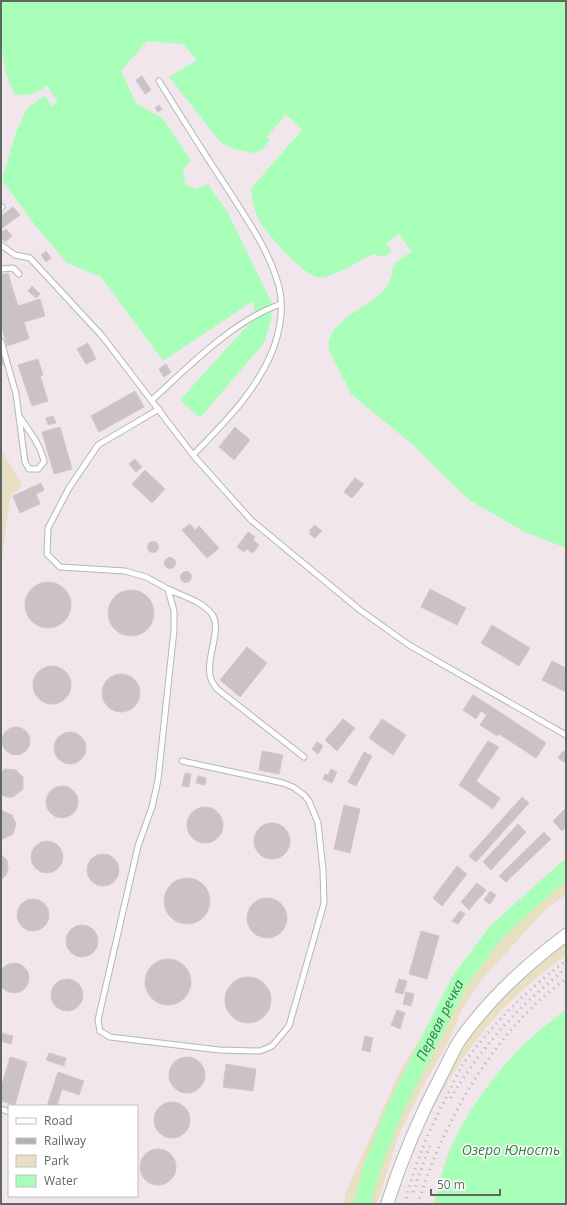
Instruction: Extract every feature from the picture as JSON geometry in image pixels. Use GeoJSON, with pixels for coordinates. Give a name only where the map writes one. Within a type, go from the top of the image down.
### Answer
{"type":"FeatureCollection","features":[{"type":"Feature","properties":{"kind":"street"},"geometry":{"type":"LineString","coordinates":[[387,1204],[405,1152],[438,1081],[461,1038],[510,982],[534,958],[566,935]]}},
{"type":"Feature","properties":{"kind":"lane"},"geometry":{"type":"LineString","coordinates":[[159,81],[253,230],[273,267],[280,288],[280,321],[274,346],[262,372],[248,394],[226,422],[193,455]]}},
{"type":"Feature","properties":{"kind":"lane"},"geometry":{"type":"LineString","coordinates":[[1,245],[15,256],[30,258],[103,337],[193,455],[251,520],[360,610],[409,645],[464,678],[566,735]]}},
{"type":"Feature","properties":{"kind":"lane"},"geometry":{"type":"LineString","coordinates":[[1,269],[12,268],[19,274]]}},
{"type":"Feature","properties":{"kind":"lane"},"geometry":{"type":"LineString","coordinates":[[152,400],[245,320],[264,310],[281,304]]}},
{"type":"Feature","properties":{"kind":"lane"},"geometry":{"type":"LineString","coordinates":[[1,341],[16,394],[25,462],[29,469],[38,469],[44,462],[43,455],[31,433],[19,416]]}},
{"type":"Feature","properties":{"kind":"lane"},"geometry":{"type":"LineString","coordinates":[[159,409],[98,445],[69,488],[48,528],[46,538],[47,554],[60,567],[125,571],[146,577],[204,606],[212,614],[216,626],[208,665],[211,679],[217,689],[304,757]]}},
{"type":"Feature","properties":{"kind":"lane"},"geometry":{"type":"LineString","coordinates":[[168,589],[174,611],[174,630],[158,780],[152,807],[134,861],[98,1020],[100,1031],[110,1037],[219,1050],[260,1051],[272,1046],[288,1026],[324,903],[323,870],[318,823],[309,801],[304,795],[293,787],[283,783],[182,761]]}},
{"type":"Feature","properties":{"kind":"green space"},"geometry":{"type":"Polygon","coordinates":[[[1,449],[22,485],[20,489],[10,498],[1,565],[1,449]]]}},
{"type":"Feature","properties":{"kind":"green space"},"geometry":{"type":"Polygon","coordinates":[[[566,869],[566,894],[545,910],[494,966],[479,983],[461,1011],[449,1041],[421,1089],[397,1139],[377,1204],[344,1204],[345,1194],[401,1069],[487,935],[566,869]]]}},
{"type":"Feature","properties":{"kind":"green space"},"geometry":{"type":"Polygon","coordinates":[[[566,938],[566,955],[513,998],[497,1015],[464,1058],[435,1104],[412,1153],[394,1204],[389,1204],[449,1065],[487,1009],[566,938]]]}},
{"type":"Feature","properties":{"kind":"water"},"geometry":{"type":"Polygon","coordinates":[[[1,1],[566,1],[566,548],[525,532],[469,500],[413,445],[351,394],[329,350],[329,341],[332,332],[339,324],[383,291],[390,280],[393,265],[411,252],[399,234],[386,244],[392,251],[385,257],[373,254],[338,272],[323,277],[311,275],[304,270],[270,236],[260,222],[253,205],[252,196],[252,187],[302,130],[286,115],[267,137],[270,140],[262,150],[253,153],[234,149],[221,143],[169,77],[197,60],[183,44],[147,41],[121,71],[136,103],[162,118],[191,160],[183,170],[185,184],[196,189],[208,184],[228,213],[272,303],[271,321],[264,343],[200,418],[180,400],[255,317],[253,301],[163,361],[101,277],[67,263],[34,224],[2,180],[16,132],[27,108],[45,95],[52,106],[57,102],[47,86],[32,94],[15,95],[6,74],[2,50],[1,1]]]}},
{"type":"Feature","properties":{"kind":"water","name":"Озеро Юность"},"geometry":{"type":"Polygon","coordinates":[[[566,1009],[566,1204],[434,1204],[450,1150],[460,1129],[477,1101],[498,1073],[520,1049],[535,1034],[566,1009]]]}},
{"type":"Feature","properties":{"kind":"pier"},"geometry":{"type":"Polygon","coordinates":[[[47,86],[58,102],[52,106],[45,95],[40,98],[39,96],[46,93],[53,103],[55,102],[46,89],[38,95],[37,93],[47,86]]]}},
{"type":"Feature","properties":{"kind":"pier"},"geometry":{"type":"Polygon","coordinates":[[[286,115],[302,130],[256,182],[255,181],[300,130],[286,118],[270,137],[272,141],[263,151],[262,150],[270,140],[267,137],[286,115]]]}},
{"type":"Feature","properties":{"kind":"pier"},"geometry":{"type":"Polygon","coordinates":[[[399,234],[411,251],[396,262],[392,268],[391,266],[395,261],[408,251],[399,237],[389,244],[394,253],[386,259],[385,257],[392,251],[386,244],[399,234]]]}},
{"type":"Feature","properties":{"kind":"building"},"geometry":{"type":"Polygon","coordinates":[[[142,76],[151,90],[145,94],[136,80],[142,76]]]}},
{"type":"Feature","properties":{"kind":"building"},"geometry":{"type":"Polygon","coordinates":[[[159,105],[162,109],[158,112],[155,108],[159,105]]]}},
{"type":"Feature","properties":{"kind":"building"},"geometry":{"type":"Polygon","coordinates":[[[13,207],[20,215],[1,229],[1,216],[13,207]]]}},
{"type":"Feature","properties":{"kind":"building"},"geometry":{"type":"Polygon","coordinates":[[[6,229],[12,236],[5,242],[1,237],[1,233],[6,229]]]}},
{"type":"Feature","properties":{"kind":"building"},"geometry":{"type":"Polygon","coordinates":[[[46,251],[51,258],[46,262],[41,255],[46,251]]]}},
{"type":"Feature","properties":{"kind":"building"},"geometry":{"type":"Polygon","coordinates":[[[8,273],[12,287],[1,290],[1,275],[8,273]]]}},
{"type":"Feature","properties":{"kind":"building"},"geometry":{"type":"Polygon","coordinates":[[[32,286],[40,294],[36,298],[28,291],[32,286]]]}},
{"type":"Feature","properties":{"kind":"building"},"geometry":{"type":"Polygon","coordinates":[[[12,287],[18,306],[40,299],[45,316],[24,322],[29,339],[7,346],[1,324],[1,290],[12,287]]]}},
{"type":"Feature","properties":{"kind":"building"},"geometry":{"type":"Polygon","coordinates":[[[88,343],[96,359],[86,364],[77,349],[88,343]]]}},
{"type":"Feature","properties":{"kind":"building"},"geometry":{"type":"Polygon","coordinates":[[[1,354],[4,364],[1,365],[1,354]]]}},
{"type":"Feature","properties":{"kind":"building"},"geometry":{"type":"Polygon","coordinates":[[[38,359],[43,375],[40,376],[48,401],[32,406],[18,365],[38,359]]]}},
{"type":"Feature","properties":{"kind":"building"},"geometry":{"type":"Polygon","coordinates":[[[166,364],[171,372],[164,377],[159,369],[166,364]]]}},
{"type":"Feature","properties":{"kind":"building"},"geometry":{"type":"Polygon","coordinates":[[[135,391],[144,407],[99,432],[91,416],[135,391]]]}},
{"type":"Feature","properties":{"kind":"building"},"geometry":{"type":"Polygon","coordinates":[[[53,416],[56,423],[48,425],[46,418],[53,416]]]}},
{"type":"Feature","properties":{"kind":"building"},"geometry":{"type":"Polygon","coordinates":[[[60,427],[72,469],[54,474],[42,432],[60,427]]]}},
{"type":"Feature","properties":{"kind":"building"},"geometry":{"type":"Polygon","coordinates":[[[235,427],[250,440],[234,460],[219,447],[235,427]]]}},
{"type":"Feature","properties":{"kind":"building"},"geometry":{"type":"Polygon","coordinates":[[[135,459],[142,467],[136,472],[129,464],[135,459]]]}},
{"type":"Feature","properties":{"kind":"building"},"geometry":{"type":"Polygon","coordinates":[[[145,470],[165,489],[152,503],[132,484],[145,470]]]}},
{"type":"Feature","properties":{"kind":"building"},"geometry":{"type":"Polygon","coordinates":[[[355,478],[364,484],[352,498],[344,492],[355,478]]]}},
{"type":"Feature","properties":{"kind":"building"},"geometry":{"type":"Polygon","coordinates":[[[41,483],[44,490],[36,494],[40,504],[20,513],[13,496],[41,483]]]}},
{"type":"Feature","properties":{"kind":"building"},"geometry":{"type":"Polygon","coordinates":[[[190,524],[195,530],[199,526],[219,548],[207,558],[182,530],[190,524]]]}},
{"type":"Feature","properties":{"kind":"building"},"geometry":{"type":"Polygon","coordinates":[[[315,525],[322,531],[315,538],[309,534],[311,532],[309,531],[315,525]]]}},
{"type":"Feature","properties":{"kind":"building"},"geometry":{"type":"Polygon","coordinates":[[[248,532],[255,537],[253,540],[259,545],[253,553],[247,549],[244,552],[237,547],[248,532]]]}},
{"type":"Feature","properties":{"kind":"building"},"geometry":{"type":"Polygon","coordinates":[[[153,541],[157,543],[159,547],[157,551],[153,553],[149,551],[147,547],[149,543],[153,541]]]}},
{"type":"Feature","properties":{"kind":"building"},"geometry":{"type":"Polygon","coordinates":[[[170,557],[174,559],[176,563],[174,567],[170,569],[166,567],[164,563],[166,559],[170,557]]]}},
{"type":"Feature","properties":{"kind":"building"},"geometry":{"type":"Polygon","coordinates":[[[186,571],[190,573],[192,577],[190,581],[186,583],[182,581],[180,577],[182,573],[186,571]]]}},
{"type":"Feature","properties":{"kind":"building"},"geometry":{"type":"Polygon","coordinates":[[[48,582],[61,586],[67,592],[71,605],[67,618],[61,624],[48,628],[35,624],[29,618],[25,605],[29,592],[35,586],[48,582]]]}},
{"type":"Feature","properties":{"kind":"building"},"geometry":{"type":"Polygon","coordinates":[[[430,589],[466,608],[457,625],[421,607],[430,589]]]}},
{"type":"Feature","properties":{"kind":"building"},"geometry":{"type":"Polygon","coordinates":[[[131,590],[144,594],[150,600],[154,613],[150,626],[144,632],[131,636],[118,632],[112,626],[108,613],[112,600],[118,594],[131,590]]]}},
{"type":"Feature","properties":{"kind":"building"},"geometry":{"type":"Polygon","coordinates":[[[492,625],[530,648],[519,666],[481,643],[492,625]]]}},
{"type":"Feature","properties":{"kind":"building"},"geometry":{"type":"Polygon","coordinates":[[[247,647],[267,663],[240,697],[220,680],[247,647]]]}},
{"type":"Feature","properties":{"kind":"building"},"geometry":{"type":"Polygon","coordinates":[[[552,661],[566,668],[566,692],[542,680],[552,661]]]}},
{"type":"Feature","properties":{"kind":"building"},"geometry":{"type":"Polygon","coordinates":[[[48,666],[56,666],[66,671],[70,678],[70,692],[66,699],[56,704],[48,704],[38,699],[36,696],[33,689],[33,681],[38,671],[41,669],[48,666]]]}},
{"type":"Feature","properties":{"kind":"building"},"geometry":{"type":"Polygon","coordinates":[[[117,674],[125,674],[135,679],[139,686],[139,700],[135,707],[125,712],[117,712],[107,707],[105,704],[102,697],[102,689],[107,679],[110,677],[117,674]]]}},
{"type":"Feature","properties":{"kind":"building"},"geometry":{"type":"Polygon","coordinates":[[[473,695],[492,707],[487,715],[481,711],[476,719],[463,710],[473,695]]]}},
{"type":"Feature","properties":{"kind":"building"},"geometry":{"type":"Polygon","coordinates":[[[492,707],[546,743],[536,758],[499,734],[497,736],[480,725],[492,707]]]}},
{"type":"Feature","properties":{"kind":"building"},"geometry":{"type":"Polygon","coordinates":[[[343,719],[355,728],[337,751],[325,740],[343,719]]]}},
{"type":"Feature","properties":{"kind":"building"},"geometry":{"type":"Polygon","coordinates":[[[382,719],[406,735],[393,755],[369,738],[382,719]]]}},
{"type":"Feature","properties":{"kind":"building"},"geometry":{"type":"Polygon","coordinates":[[[16,727],[22,728],[26,731],[29,735],[29,747],[26,751],[22,754],[16,755],[10,754],[6,751],[3,747],[2,741],[3,735],[6,731],[10,728],[16,727]]]}},
{"type":"Feature","properties":{"kind":"building"},"geometry":{"type":"Polygon","coordinates":[[[70,732],[76,733],[83,739],[86,748],[85,754],[79,761],[70,764],[64,763],[57,757],[54,748],[55,742],[61,735],[70,732]]]}},
{"type":"Feature","properties":{"kind":"building"},"geometry":{"type":"Polygon","coordinates":[[[488,741],[499,747],[476,781],[500,798],[493,809],[459,785],[488,741]]]}},
{"type":"Feature","properties":{"kind":"building"},"geometry":{"type":"Polygon","coordinates":[[[317,742],[323,746],[318,754],[312,749],[317,742]]]}},
{"type":"Feature","properties":{"kind":"building"},"geometry":{"type":"Polygon","coordinates":[[[262,751],[283,755],[279,774],[259,770],[262,751]]]}},
{"type":"Feature","properties":{"kind":"building"},"geometry":{"type":"Polygon","coordinates":[[[563,751],[566,753],[566,763],[558,758],[563,751]]]}},
{"type":"Feature","properties":{"kind":"building"},"geometry":{"type":"Polygon","coordinates":[[[364,752],[372,756],[356,786],[348,782],[364,752]]]}},
{"type":"Feature","properties":{"kind":"building"},"geometry":{"type":"Polygon","coordinates":[[[5,769],[16,770],[23,777],[23,789],[13,797],[6,797],[1,794],[1,772],[5,769]]]}},
{"type":"Feature","properties":{"kind":"building"},"geometry":{"type":"Polygon","coordinates":[[[331,769],[337,772],[332,783],[323,779],[325,774],[328,775],[331,769]]]}},
{"type":"Feature","properties":{"kind":"building"},"geometry":{"type":"Polygon","coordinates":[[[185,773],[191,774],[189,787],[182,786],[185,773]]]}},
{"type":"Feature","properties":{"kind":"building"},"geometry":{"type":"Polygon","coordinates":[[[198,776],[206,778],[205,785],[196,783],[198,776]]]}},
{"type":"Feature","properties":{"kind":"building"},"geometry":{"type":"Polygon","coordinates":[[[62,786],[68,787],[75,793],[78,802],[77,808],[71,815],[62,818],[56,817],[49,811],[46,802],[47,796],[53,789],[62,786]]]}},
{"type":"Feature","properties":{"kind":"building"},"geometry":{"type":"Polygon","coordinates":[[[522,797],[529,803],[476,862],[469,856],[522,797]]]}},
{"type":"Feature","properties":{"kind":"building"},"geometry":{"type":"Polygon","coordinates":[[[344,805],[360,809],[350,853],[334,849],[344,805]]]}},
{"type":"Feature","properties":{"kind":"building"},"geometry":{"type":"Polygon","coordinates":[[[209,807],[218,812],[222,818],[222,832],[218,838],[209,843],[201,843],[192,838],[188,832],[187,821],[192,812],[198,808],[209,807]]]}},
{"type":"Feature","properties":{"kind":"building"},"geometry":{"type":"Polygon","coordinates":[[[566,808],[566,827],[562,831],[553,821],[566,808]]]}},
{"type":"Feature","properties":{"kind":"building"},"geometry":{"type":"Polygon","coordinates":[[[1,810],[12,815],[16,824],[13,834],[3,839],[1,839],[1,810]]]}},
{"type":"Feature","properties":{"kind":"building"},"geometry":{"type":"Polygon","coordinates":[[[276,823],[285,828],[289,834],[289,848],[285,854],[276,859],[268,859],[259,854],[255,848],[254,837],[259,828],[265,824],[276,823]]]}},
{"type":"Feature","properties":{"kind":"building"},"geometry":{"type":"Polygon","coordinates":[[[518,824],[526,832],[491,870],[483,862],[518,824]]]}},
{"type":"Feature","properties":{"kind":"building"},"geometry":{"type":"Polygon","coordinates":[[[544,832],[551,839],[506,882],[499,876],[544,832]]]}},
{"type":"Feature","properties":{"kind":"building"},"geometry":{"type":"Polygon","coordinates":[[[47,841],[53,842],[60,848],[63,857],[62,863],[56,870],[47,873],[41,872],[34,866],[31,857],[32,851],[38,844],[47,841]]]}},
{"type":"Feature","properties":{"kind":"building"},"geometry":{"type":"Polygon","coordinates":[[[103,854],[109,855],[116,861],[119,870],[118,876],[112,883],[103,886],[97,885],[90,879],[87,870],[88,864],[94,857],[103,854]]]}},
{"type":"Feature","properties":{"kind":"building"},"geometry":{"type":"Polygon","coordinates":[[[1,855],[7,860],[8,869],[6,875],[1,880],[1,855]]]}},
{"type":"Feature","properties":{"kind":"building"},"geometry":{"type":"Polygon","coordinates":[[[457,866],[467,874],[442,906],[433,898],[457,866]]]}},
{"type":"Feature","properties":{"kind":"building"},"geometry":{"type":"Polygon","coordinates":[[[187,878],[200,882],[206,888],[210,901],[206,914],[200,920],[187,924],[174,920],[168,914],[164,901],[168,888],[174,882],[187,878]]]}},
{"type":"Feature","properties":{"kind":"building"},"geometry":{"type":"Polygon","coordinates":[[[477,883],[486,890],[469,910],[461,902],[477,883]]]}},
{"type":"Feature","properties":{"kind":"building"},"geometry":{"type":"Polygon","coordinates":[[[490,891],[496,895],[490,904],[484,900],[490,891]]]}},
{"type":"Feature","properties":{"kind":"building"},"geometry":{"type":"Polygon","coordinates":[[[271,898],[278,901],[284,907],[287,918],[286,926],[278,935],[271,938],[263,938],[256,935],[248,926],[247,914],[250,907],[259,899],[271,898]]]}},
{"type":"Feature","properties":{"kind":"building"},"geometry":{"type":"Polygon","coordinates":[[[33,899],[39,900],[46,906],[49,915],[48,921],[42,928],[33,931],[27,930],[20,924],[17,915],[18,909],[24,902],[33,899]]]}},
{"type":"Feature","properties":{"kind":"building"},"geometry":{"type":"Polygon","coordinates":[[[460,911],[465,914],[458,924],[452,921],[460,911]]]}},
{"type":"Feature","properties":{"kind":"building"},"geometry":{"type":"Polygon","coordinates":[[[82,925],[88,926],[95,932],[98,941],[97,947],[91,954],[82,957],[76,956],[69,950],[66,941],[67,935],[73,928],[82,925]]]}},
{"type":"Feature","properties":{"kind":"building"},"geometry":{"type":"Polygon","coordinates":[[[421,931],[439,936],[427,979],[409,974],[421,931]]]}},
{"type":"Feature","properties":{"kind":"building"},"geometry":{"type":"Polygon","coordinates":[[[168,959],[181,963],[187,969],[191,982],[187,995],[181,1001],[168,1005],[155,1001],[149,995],[145,982],[149,969],[155,963],[168,959]]]}},
{"type":"Feature","properties":{"kind":"building"},"geometry":{"type":"Polygon","coordinates":[[[14,963],[25,967],[29,978],[25,989],[14,993],[3,989],[-1,978],[3,967],[14,963]]]}},
{"type":"Feature","properties":{"kind":"building"},"geometry":{"type":"Polygon","coordinates":[[[248,977],[261,981],[267,987],[271,1000],[267,1013],[261,1019],[248,1023],[235,1019],[229,1013],[225,1000],[229,987],[235,981],[248,977]]]}},
{"type":"Feature","properties":{"kind":"building"},"geometry":{"type":"Polygon","coordinates":[[[67,979],[73,980],[80,986],[83,995],[82,1001],[76,1008],[67,1011],[61,1010],[54,1004],[51,995],[52,989],[58,982],[67,979]]]}},
{"type":"Feature","properties":{"kind":"building"},"geometry":{"type":"Polygon","coordinates":[[[399,979],[407,981],[403,994],[395,992],[399,979]]]}},
{"type":"Feature","properties":{"kind":"building"},"geometry":{"type":"Polygon","coordinates":[[[406,992],[414,994],[411,1006],[403,1004],[406,992]]]}},
{"type":"Feature","properties":{"kind":"building"},"geometry":{"type":"Polygon","coordinates":[[[397,1010],[405,1013],[400,1029],[391,1025],[397,1010]]]}},
{"type":"Feature","properties":{"kind":"building"},"geometry":{"type":"Polygon","coordinates":[[[1,1033],[13,1036],[11,1044],[1,1041],[1,1033]]]}},
{"type":"Feature","properties":{"kind":"building"},"geometry":{"type":"Polygon","coordinates":[[[365,1036],[373,1038],[370,1052],[362,1050],[365,1036]]]}},
{"type":"Feature","properties":{"kind":"building"},"geometry":{"type":"Polygon","coordinates":[[[49,1053],[66,1058],[64,1066],[46,1060],[49,1053]]]}},
{"type":"Feature","properties":{"kind":"building"},"geometry":{"type":"Polygon","coordinates":[[[10,1057],[27,1062],[15,1105],[1,1101],[1,1088],[10,1057]]]}},
{"type":"Feature","properties":{"kind":"building"},"geometry":{"type":"Polygon","coordinates":[[[190,1057],[200,1062],[204,1068],[204,1082],[200,1088],[194,1092],[184,1093],[174,1088],[170,1082],[169,1072],[174,1062],[180,1058],[190,1057]]]}},
{"type":"Feature","properties":{"kind":"building"},"geometry":{"type":"Polygon","coordinates":[[[226,1064],[256,1069],[253,1091],[223,1087],[226,1064]]]}},
{"type":"Feature","properties":{"kind":"building"},"geometry":{"type":"Polygon","coordinates":[[[58,1072],[84,1081],[79,1095],[62,1089],[57,1105],[47,1105],[58,1072]]]}},
{"type":"Feature","properties":{"kind":"building"},"geometry":{"type":"Polygon","coordinates":[[[175,1102],[185,1107],[189,1113],[189,1127],[185,1133],[179,1137],[169,1138],[159,1133],[155,1127],[154,1117],[159,1107],[165,1103],[175,1102]]]}},
{"type":"Feature","properties":{"kind":"building"},"geometry":{"type":"Polygon","coordinates":[[[161,1149],[171,1154],[175,1160],[175,1174],[171,1180],[165,1184],[155,1185],[145,1180],[141,1174],[140,1164],[145,1154],[151,1150],[161,1149]]]}},
{"type":"Feature","properties":{"kind":"waterway","name":"Первая речка"},"geometry":{"type":"LineString","coordinates":[[362,1204],[372,1168],[394,1111],[460,980],[496,932],[566,869]]}},
{"type":"Feature","properties":{"kind":"railway"},"geometry":{"type":"LineString","coordinates":[[405,1204],[413,1175],[423,1148],[435,1120],[463,1064],[486,1035],[511,1008],[538,983],[566,961]]}},
{"type":"Feature","properties":{"kind":"railway"},"geometry":{"type":"LineString","coordinates":[[451,1098],[475,1061],[502,1028],[532,997],[566,969]]}},
{"type":"Feature","properties":{"kind":"railway"},"geometry":{"type":"LineString","coordinates":[[418,1204],[428,1173],[441,1142],[457,1110],[475,1080],[495,1050],[517,1023],[541,999],[566,979]]}},
{"type":"Feature","properties":{"kind":"railway"},"geometry":{"type":"LineString","coordinates":[[413,1192],[430,1145]]}}]}
